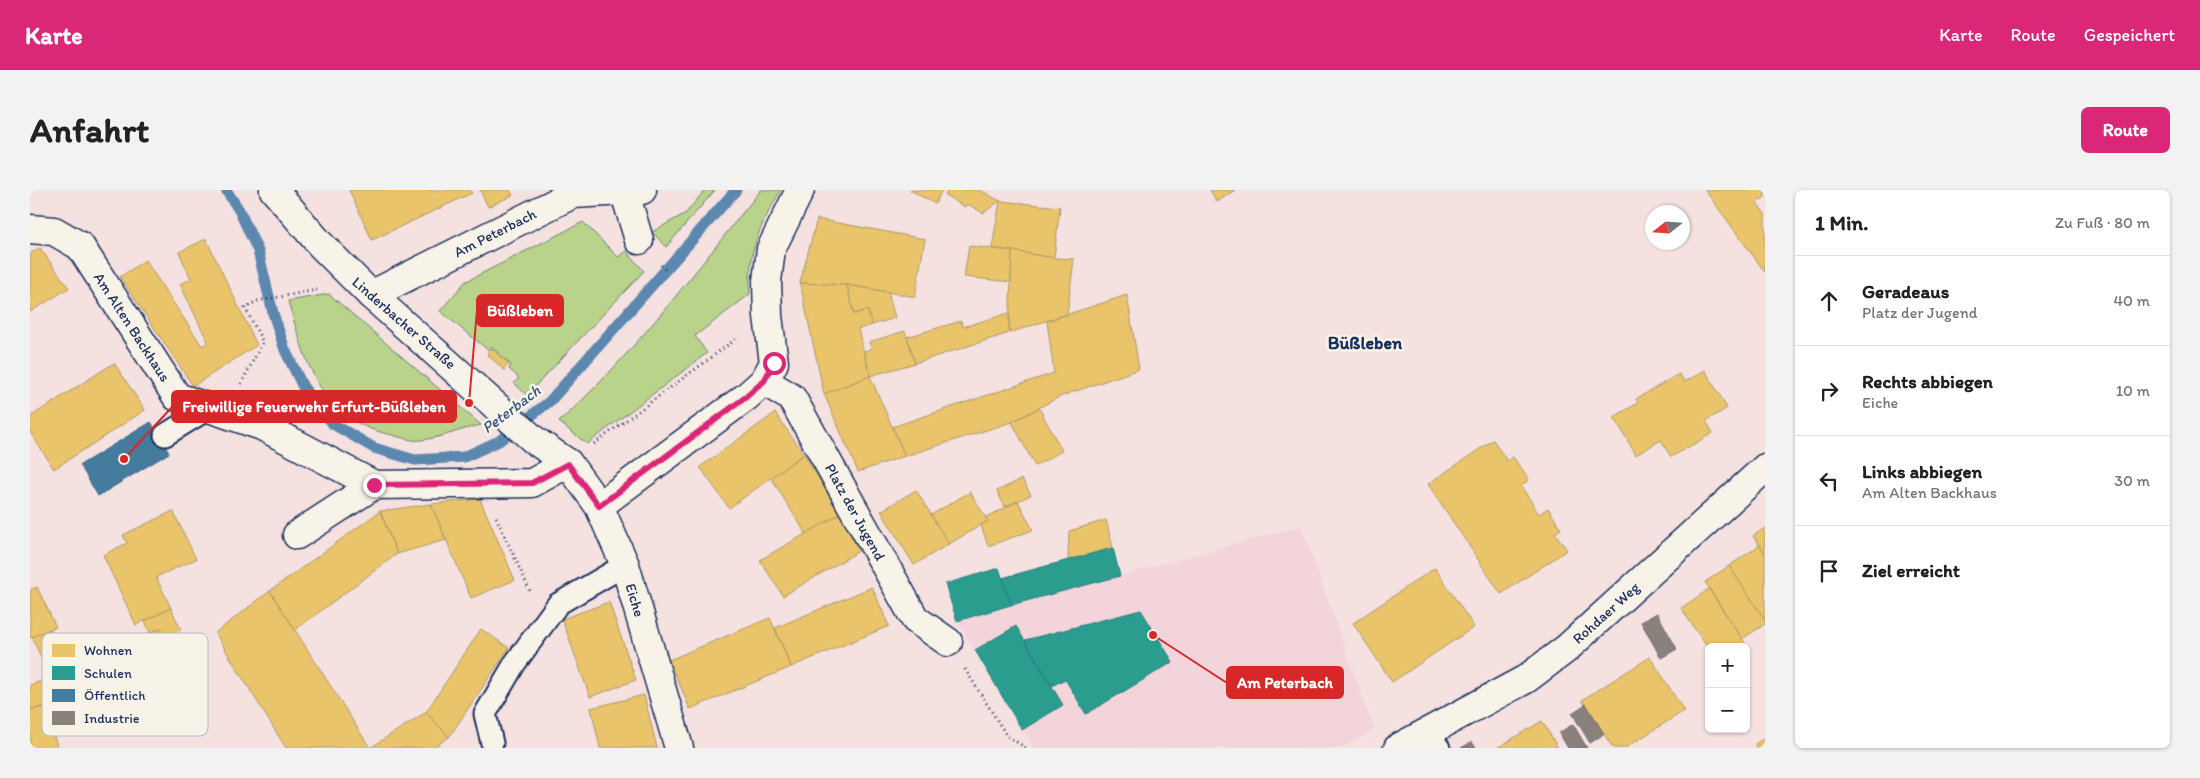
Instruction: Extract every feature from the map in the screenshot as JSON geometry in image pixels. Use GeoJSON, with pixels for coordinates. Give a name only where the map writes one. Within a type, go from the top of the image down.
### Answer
{"type":"FeatureCollection","features":[{"type":"Feature","properties":{"kind":"street","name":"Linderbacher Straße"},"geometry":{"type":"LineString","coordinates":[[274,190],[320,244],[371,295],[460,372],[534,440],[568,464]]}},
{"type":"Feature","properties":{"kind":"street","name":"Am Peterbach"},"geometry":{"type":"LineString","coordinates":[[371,295],[573,194],[630,191],[640,240]]}},
{"type":"Feature","properties":{"kind":"street"},"geometry":{"type":"LineString","coordinates":[[599,506],[764,381],[774,363],[766,281],[771,249],[797,196]]}},
{"type":"Feature","properties":{"kind":"street","name":"Am Alten Backhaus"},"geometry":{"type":"LineString","coordinates":[[30,229],[54,231],[80,246],[177,397],[262,426],[374,485],[532,483],[568,464]]}},
{"type":"Feature","properties":{"kind":"street","name":"Platz der Jugend"},"geometry":{"type":"LineString","coordinates":[[764,381],[792,398],[915,619],[948,642]]}},
{"type":"Feature","properties":{"kind":"street","name":"Eiche"},"geometry":{"type":"LineString","coordinates":[[568,464],[599,506],[624,565],[679,748]]}},
{"type":"Feature","properties":{"kind":"street","name":"Rohdaer Weg"},"geometry":{"type":"LineString","coordinates":[[1398,748],[1433,740],[1526,679],[1566,649],[1765,468]]}},
{"type":"Feature","properties":{"kind":"street"},"geometry":{"type":"LineString","coordinates":[[297,534],[374,485]]}},
{"type":"Feature","properties":{"kind":"lane"},"geometry":{"type":"LineString","coordinates":[[165,435],[218,411]]}},
{"type":"Feature","properties":{"kind":"lane"},"geometry":{"type":"LineString","coordinates":[[492,743],[485,714],[515,662],[558,604],[624,565]]}},
{"type":"Feature","properties":{"kind":"path"},"geometry":{"type":"LineString","coordinates":[[218,411],[263,342],[245,308],[257,302],[299,294]]}},
{"type":"Feature","properties":{"kind":"path"},"geometry":{"type":"LineString","coordinates":[[568,464],[768,316]]}},
{"type":"Feature","properties":{"kind":"path"},"geometry":{"type":"LineString","coordinates":[[481,484],[545,623]]}},
{"type":"Feature","properties":{"kind":"path"},"geometry":{"type":"LineString","coordinates":[[948,642],[1007,736],[1026,748]]}},
{"type":"Feature","properties":{"kind":"shaded area"},"geometry":{"type":"Polygon","coordinates":[[[1301,526],[1374,730],[1341,748],[1034,748],[957,621],[1301,526]]]}},
{"type":"Feature","properties":{"kind":"green space"},"geometry":{"type":"Polygon","coordinates":[[[705,190],[715,190],[666,247],[652,232],[686,213],[705,190]]]}},
{"type":"Feature","properties":{"kind":"green space"},"geometry":{"type":"Polygon","coordinates":[[[761,190],[781,190],[756,239],[751,264],[750,294],[695,336],[707,353],[587,444],[559,422],[614,368],[689,280],[761,190]]]}},
{"type":"Feature","properties":{"kind":"green space"},"geometry":{"type":"Polygon","coordinates":[[[583,222],[618,257],[626,251],[644,271],[527,395],[514,383],[519,378],[509,369],[511,365],[491,346],[488,350],[440,311],[465,282],[583,222]]]}},
{"type":"Feature","properties":{"kind":"green space"},"geometry":{"type":"Polygon","coordinates":[[[329,294],[481,425],[436,437],[413,440],[364,426],[345,415],[330,401],[318,384],[301,345],[288,301],[329,294]]]}},
{"type":"Feature","properties":{"kind":"building: Wohnen"},"geometry":{"type":"Polygon","coordinates":[[[349,190],[470,190],[472,193],[372,240],[349,190]]]}},
{"type":"Feature","properties":{"kind":"building: Wohnen"},"geometry":{"type":"Polygon","coordinates":[[[480,190],[510,190],[513,195],[488,207],[480,190]]]}},
{"type":"Feature","properties":{"kind":"building: Wohnen"},"geometry":{"type":"Polygon","coordinates":[[[910,190],[942,190],[935,204],[910,190]]]}},
{"type":"Feature","properties":{"kind":"building: Wohnen"},"geometry":{"type":"Polygon","coordinates":[[[948,190],[980,190],[1000,201],[983,213],[968,204],[965,207],[945,195],[948,190]]]}},
{"type":"Feature","properties":{"kind":"building: Wohnen"},"geometry":{"type":"Polygon","coordinates":[[[1210,190],[1235,190],[1217,202],[1210,190]]]}},
{"type":"Feature","properties":{"kind":"building: Wohnen"},"geometry":{"type":"Polygon","coordinates":[[[1705,190],[1765,190],[1765,197],[1757,203],[1765,214],[1765,272],[1705,190]]]}},
{"type":"Feature","properties":{"kind":"building: Wohnen"},"geometry":{"type":"Polygon","coordinates":[[[1000,201],[1060,207],[1054,258],[992,248],[1000,201]]]}},
{"type":"Feature","properties":{"kind":"building: Wohnen"},"geometry":{"type":"Polygon","coordinates":[[[817,219],[925,239],[915,297],[847,285],[800,283],[817,219]]]}},
{"type":"Feature","properties":{"kind":"building: Wohnen"},"geometry":{"type":"Polygon","coordinates":[[[206,239],[257,345],[193,386],[120,277],[145,260],[202,346],[208,342],[180,284],[191,279],[179,252],[206,239]]]}},
{"type":"Feature","properties":{"kind":"building: Wohnen"},"geometry":{"type":"Polygon","coordinates":[[[969,246],[1012,251],[1011,282],[964,277],[969,246]]]}},
{"type":"Feature","properties":{"kind":"building: Wohnen"},"geometry":{"type":"Polygon","coordinates":[[[40,248],[69,288],[30,312],[30,254],[40,248]]]}},
{"type":"Feature","properties":{"kind":"building: Wohnen"},"geometry":{"type":"Polygon","coordinates":[[[1012,251],[1054,258],[1074,259],[1067,314],[1009,333],[1012,251]]]}},
{"type":"Feature","properties":{"kind":"building: Wohnen"},"geometry":{"type":"Polygon","coordinates":[[[800,283],[847,285],[854,314],[868,310],[872,325],[858,329],[870,376],[824,394],[800,283]]]}},
{"type":"Feature","properties":{"kind":"building: Wohnen"},"geometry":{"type":"Polygon","coordinates":[[[847,285],[888,292],[895,318],[872,325],[868,310],[854,314],[847,285]]]}},
{"type":"Feature","properties":{"kind":"building: Wohnen"},"geometry":{"type":"Polygon","coordinates":[[[1127,295],[1139,369],[1059,397],[1012,422],[905,456],[892,427],[1054,373],[1047,321],[1127,295]]]}},
{"type":"Feature","properties":{"kind":"building: Wohnen"},"geometry":{"type":"Polygon","coordinates":[[[1009,313],[1009,333],[915,363],[907,337],[961,321],[963,327],[1009,313]]]}},
{"type":"Feature","properties":{"kind":"building: Wohnen"},"geometry":{"type":"Polygon","coordinates":[[[905,331],[915,363],[870,376],[864,351],[871,349],[869,342],[905,331]]]}},
{"type":"Feature","properties":{"kind":"building: Wohnen"},"geometry":{"type":"Polygon","coordinates":[[[491,348],[509,364],[504,370],[487,354],[491,348]]]}},
{"type":"Feature","properties":{"kind":"building: Wohnen"},"geometry":{"type":"Polygon","coordinates":[[[114,363],[145,410],[54,469],[30,432],[30,417],[114,363]]]}},
{"type":"Feature","properties":{"kind":"building: Wohnen"},"geometry":{"type":"Polygon","coordinates":[[[1705,370],[1727,408],[1706,421],[1713,433],[1671,457],[1661,440],[1636,455],[1614,417],[1638,403],[1636,399],[1679,374],[1685,382],[1705,370]]]}},
{"type":"Feature","properties":{"kind":"building: Wohnen"},"geometry":{"type":"Polygon","coordinates":[[[870,376],[905,456],[858,472],[824,394],[870,376]]]}},
{"type":"Feature","properties":{"kind":"building: Wohnen"},"geometry":{"type":"Polygon","coordinates":[[[1039,408],[1062,451],[1035,466],[1012,422],[1039,408]]]}},
{"type":"Feature","properties":{"kind":"building: Wohnen"},"geometry":{"type":"Polygon","coordinates":[[[775,413],[804,454],[729,508],[700,467],[775,413]]]}},
{"type":"Feature","properties":{"kind":"building: Wohnen"},"geometry":{"type":"Polygon","coordinates":[[[1493,440],[1507,461],[1513,457],[1529,480],[1521,486],[1539,514],[1548,508],[1561,529],[1555,533],[1567,550],[1501,594],[1428,484],[1493,440]]]}},
{"type":"Feature","properties":{"kind":"building: Wohnen"},"geometry":{"type":"Polygon","coordinates":[[[804,454],[840,514],[806,534],[771,478],[804,454]]]}},
{"type":"Feature","properties":{"kind":"building: Wohnen"},"geometry":{"type":"Polygon","coordinates":[[[1022,479],[1031,495],[1005,507],[997,491],[1022,479]]]}},
{"type":"Feature","properties":{"kind":"building: Wohnen"},"geometry":{"type":"Polygon","coordinates":[[[916,490],[949,544],[914,565],[881,511],[916,490]]]}},
{"type":"Feature","properties":{"kind":"building: Wohnen"},"geometry":{"type":"Polygon","coordinates":[[[970,492],[988,521],[949,544],[931,515],[970,492]]]}},
{"type":"Feature","properties":{"kind":"building: Wohnen"},"geometry":{"type":"Polygon","coordinates":[[[480,499],[515,580],[471,598],[431,504],[480,499]]]}},
{"type":"Feature","properties":{"kind":"building: Wohnen"},"geometry":{"type":"Polygon","coordinates":[[[1018,501],[1033,530],[988,546],[981,525],[988,521],[985,518],[1018,501]]]}},
{"type":"Feature","properties":{"kind":"building: Wohnen"},"geometry":{"type":"Polygon","coordinates":[[[431,504],[446,540],[397,554],[380,511],[431,504]]]}},
{"type":"Feature","properties":{"kind":"building: Wohnen"},"geometry":{"type":"Polygon","coordinates":[[[173,511],[196,559],[156,577],[171,608],[136,625],[103,555],[127,543],[123,535],[173,511]]]}},
{"type":"Feature","properties":{"kind":"building: Wohnen"},"geometry":{"type":"Polygon","coordinates":[[[380,511],[397,554],[295,630],[270,591],[380,511]]]}},
{"type":"Feature","properties":{"kind":"building: Wohnen"},"geometry":{"type":"Polygon","coordinates":[[[840,514],[859,551],[783,596],[760,560],[840,514]]]}},
{"type":"Feature","properties":{"kind":"building: Wohnen"},"geometry":{"type":"Polygon","coordinates":[[[1106,520],[1113,548],[1068,560],[1069,531],[1106,520]]]}},
{"type":"Feature","properties":{"kind":"building: Wohnen"},"geometry":{"type":"Polygon","coordinates":[[[1765,528],[1765,554],[1753,536],[1765,528]]]}},
{"type":"Feature","properties":{"kind":"building: Wohnen"},"geometry":{"type":"Polygon","coordinates":[[[1760,545],[1765,554],[1765,620],[1729,566],[1760,545]]]}},
{"type":"Feature","properties":{"kind":"building: Wohnen"},"geometry":{"type":"Polygon","coordinates":[[[1729,566],[1765,620],[1765,624],[1742,639],[1705,582],[1729,566]]]}},
{"type":"Feature","properties":{"kind":"building: Wohnen"},"geometry":{"type":"Polygon","coordinates":[[[1435,568],[1474,627],[1392,682],[1353,623],[1435,568]]]}},
{"type":"Feature","properties":{"kind":"building: Wohnen"},"geometry":{"type":"Polygon","coordinates":[[[37,587],[56,627],[30,638],[30,590],[37,587]]]}},
{"type":"Feature","properties":{"kind":"building: Wohnen"},"geometry":{"type":"Polygon","coordinates":[[[872,587],[889,626],[791,667],[775,628],[872,587]]]}},
{"type":"Feature","properties":{"kind":"building: Wohnen"},"geometry":{"type":"Polygon","coordinates":[[[1709,589],[1745,643],[1705,644],[1681,608],[1709,589]]]}},
{"type":"Feature","properties":{"kind":"building: Wohnen"},"geometry":{"type":"Polygon","coordinates":[[[270,591],[370,748],[286,748],[215,633],[270,591]]]}},
{"type":"Feature","properties":{"kind":"building: Wohnen"},"geometry":{"type":"Polygon","coordinates":[[[609,602],[636,680],[590,697],[562,619],[609,602]]]}},
{"type":"Feature","properties":{"kind":"building: Wohnen"},"geometry":{"type":"Polygon","coordinates":[[[171,608],[181,630],[175,633],[164,633],[161,628],[150,633],[145,621],[171,608]]]}},
{"type":"Feature","properties":{"kind":"building: Wohnen"},"geometry":{"type":"Polygon","coordinates":[[[770,618],[791,667],[690,709],[669,660],[770,618]]]}},
{"type":"Feature","properties":{"kind":"building: Wohnen"},"geometry":{"type":"Polygon","coordinates":[[[161,628],[163,633],[151,633],[161,628]]]}},
{"type":"Feature","properties":{"kind":"building: Wohnen"},"geometry":{"type":"Polygon","coordinates":[[[50,629],[52,633],[42,633],[42,660],[32,637],[50,629]]]}},
{"type":"Feature","properties":{"kind":"building: Wohnen"},"geometry":{"type":"Polygon","coordinates":[[[481,629],[509,648],[449,737],[426,712],[481,629]]]}},
{"type":"Feature","properties":{"kind":"building: Wohnen"},"geometry":{"type":"Polygon","coordinates":[[[1650,657],[1684,711],[1625,748],[1613,748],[1582,700],[1650,657]]]}},
{"type":"Feature","properties":{"kind":"building: Wohnen"},"geometry":{"type":"Polygon","coordinates":[[[42,681],[42,707],[30,710],[30,685],[42,681]]]}},
{"type":"Feature","properties":{"kind":"building: Wohnen"},"geometry":{"type":"Polygon","coordinates":[[[644,695],[657,748],[600,748],[591,708],[644,695]]]}},
{"type":"Feature","properties":{"kind":"building: Wohnen"},"geometry":{"type":"Polygon","coordinates":[[[42,708],[42,736],[54,736],[58,748],[30,748],[30,710],[42,708]]]}},
{"type":"Feature","properties":{"kind":"building: Wohnen"},"geometry":{"type":"Polygon","coordinates":[[[426,712],[449,737],[432,748],[370,748],[426,712]]]}},
{"type":"Feature","properties":{"kind":"building: Wohnen"},"geometry":{"type":"Polygon","coordinates":[[[1542,721],[1558,748],[1497,748],[1542,721]]]}},
{"type":"Feature","properties":{"kind":"building: Wohnen"},"geometry":{"type":"Polygon","coordinates":[[[1765,738],[1765,748],[1757,748],[1755,744],[1765,738]]]}},
{"type":"Feature","properties":{"kind":"building: Schulen"},"geometry":{"type":"Polygon","coordinates":[[[1113,548],[1120,576],[1011,605],[1002,578],[1113,548]]]}},
{"type":"Feature","properties":{"kind":"building: Schulen"},"geometry":{"type":"Polygon","coordinates":[[[999,568],[1011,605],[957,621],[945,584],[999,568]]]}},
{"type":"Feature","properties":{"kind":"building: Schulen"},"geometry":{"type":"Polygon","coordinates":[[[1141,610],[1173,662],[1086,714],[1065,679],[1052,686],[1025,640],[1141,610]]]}},
{"type":"Feature","properties":{"kind":"building: Schulen"},"geometry":{"type":"Polygon","coordinates":[[[1016,626],[1063,705],[1022,730],[975,650],[1016,626]]]}},
{"type":"Feature","properties":{"kind":"building: Öffentlich"},"geometry":{"type":"Polygon","coordinates":[[[151,422],[169,453],[98,496],[80,465],[151,422]]]}},
{"type":"Feature","properties":{"kind":"building: Industrie"},"geometry":{"type":"Polygon","coordinates":[[[1657,613],[1677,649],[1661,658],[1641,622],[1657,613]]]}},
{"type":"Feature","properties":{"kind":"building: Industrie"},"geometry":{"type":"Polygon","coordinates":[[[1586,704],[1604,734],[1590,743],[1572,713],[1586,704]]]}},
{"type":"Feature","properties":{"kind":"building: Industrie"},"geometry":{"type":"Polygon","coordinates":[[[1573,724],[1587,748],[1568,748],[1559,733],[1573,724]]]}},
{"type":"Feature","properties":{"kind":"building: Industrie"},"geometry":{"type":"Polygon","coordinates":[[[1472,742],[1476,748],[1461,748],[1472,742]]]}},
{"type":"Feature","properties":{"kind":"waterway","name":"Peterbach"},"geometry":{"type":"LineString","coordinates":[[226,190],[239,210],[258,251],[273,313],[285,350],[303,387],[333,424],[374,448],[415,460],[464,457],[499,441],[550,401],[736,190]]}},
{"type":"Feature","properties":{"kind":"place","name":"Büßleben"},"geometry":{"type":"Point","coordinates":[469,403]}},
{"type":"Feature","properties":{"kind":"place","name":"Freiwillige Feuerwehr Erfurt-Büßleben"},"geometry":{"type":"Point","coordinates":[124,459]}},
{"type":"Feature","properties":{"kind":"place","name":"Am Peterbach"},"geometry":{"type":"Point","coordinates":[1153,635]}},
{"type":"Feature","properties":{"kind":"district","name":"Büßleben"},"geometry":{"type":"Point","coordinates":[1365,343]}},
{"type":"Feature","properties":{"kind":"route"},"geometry":{"type":"LineString","coordinates":[[374,485],[532,483],[568,464],[599,506],[746,397],[764,381],[774,363]]}}]}
